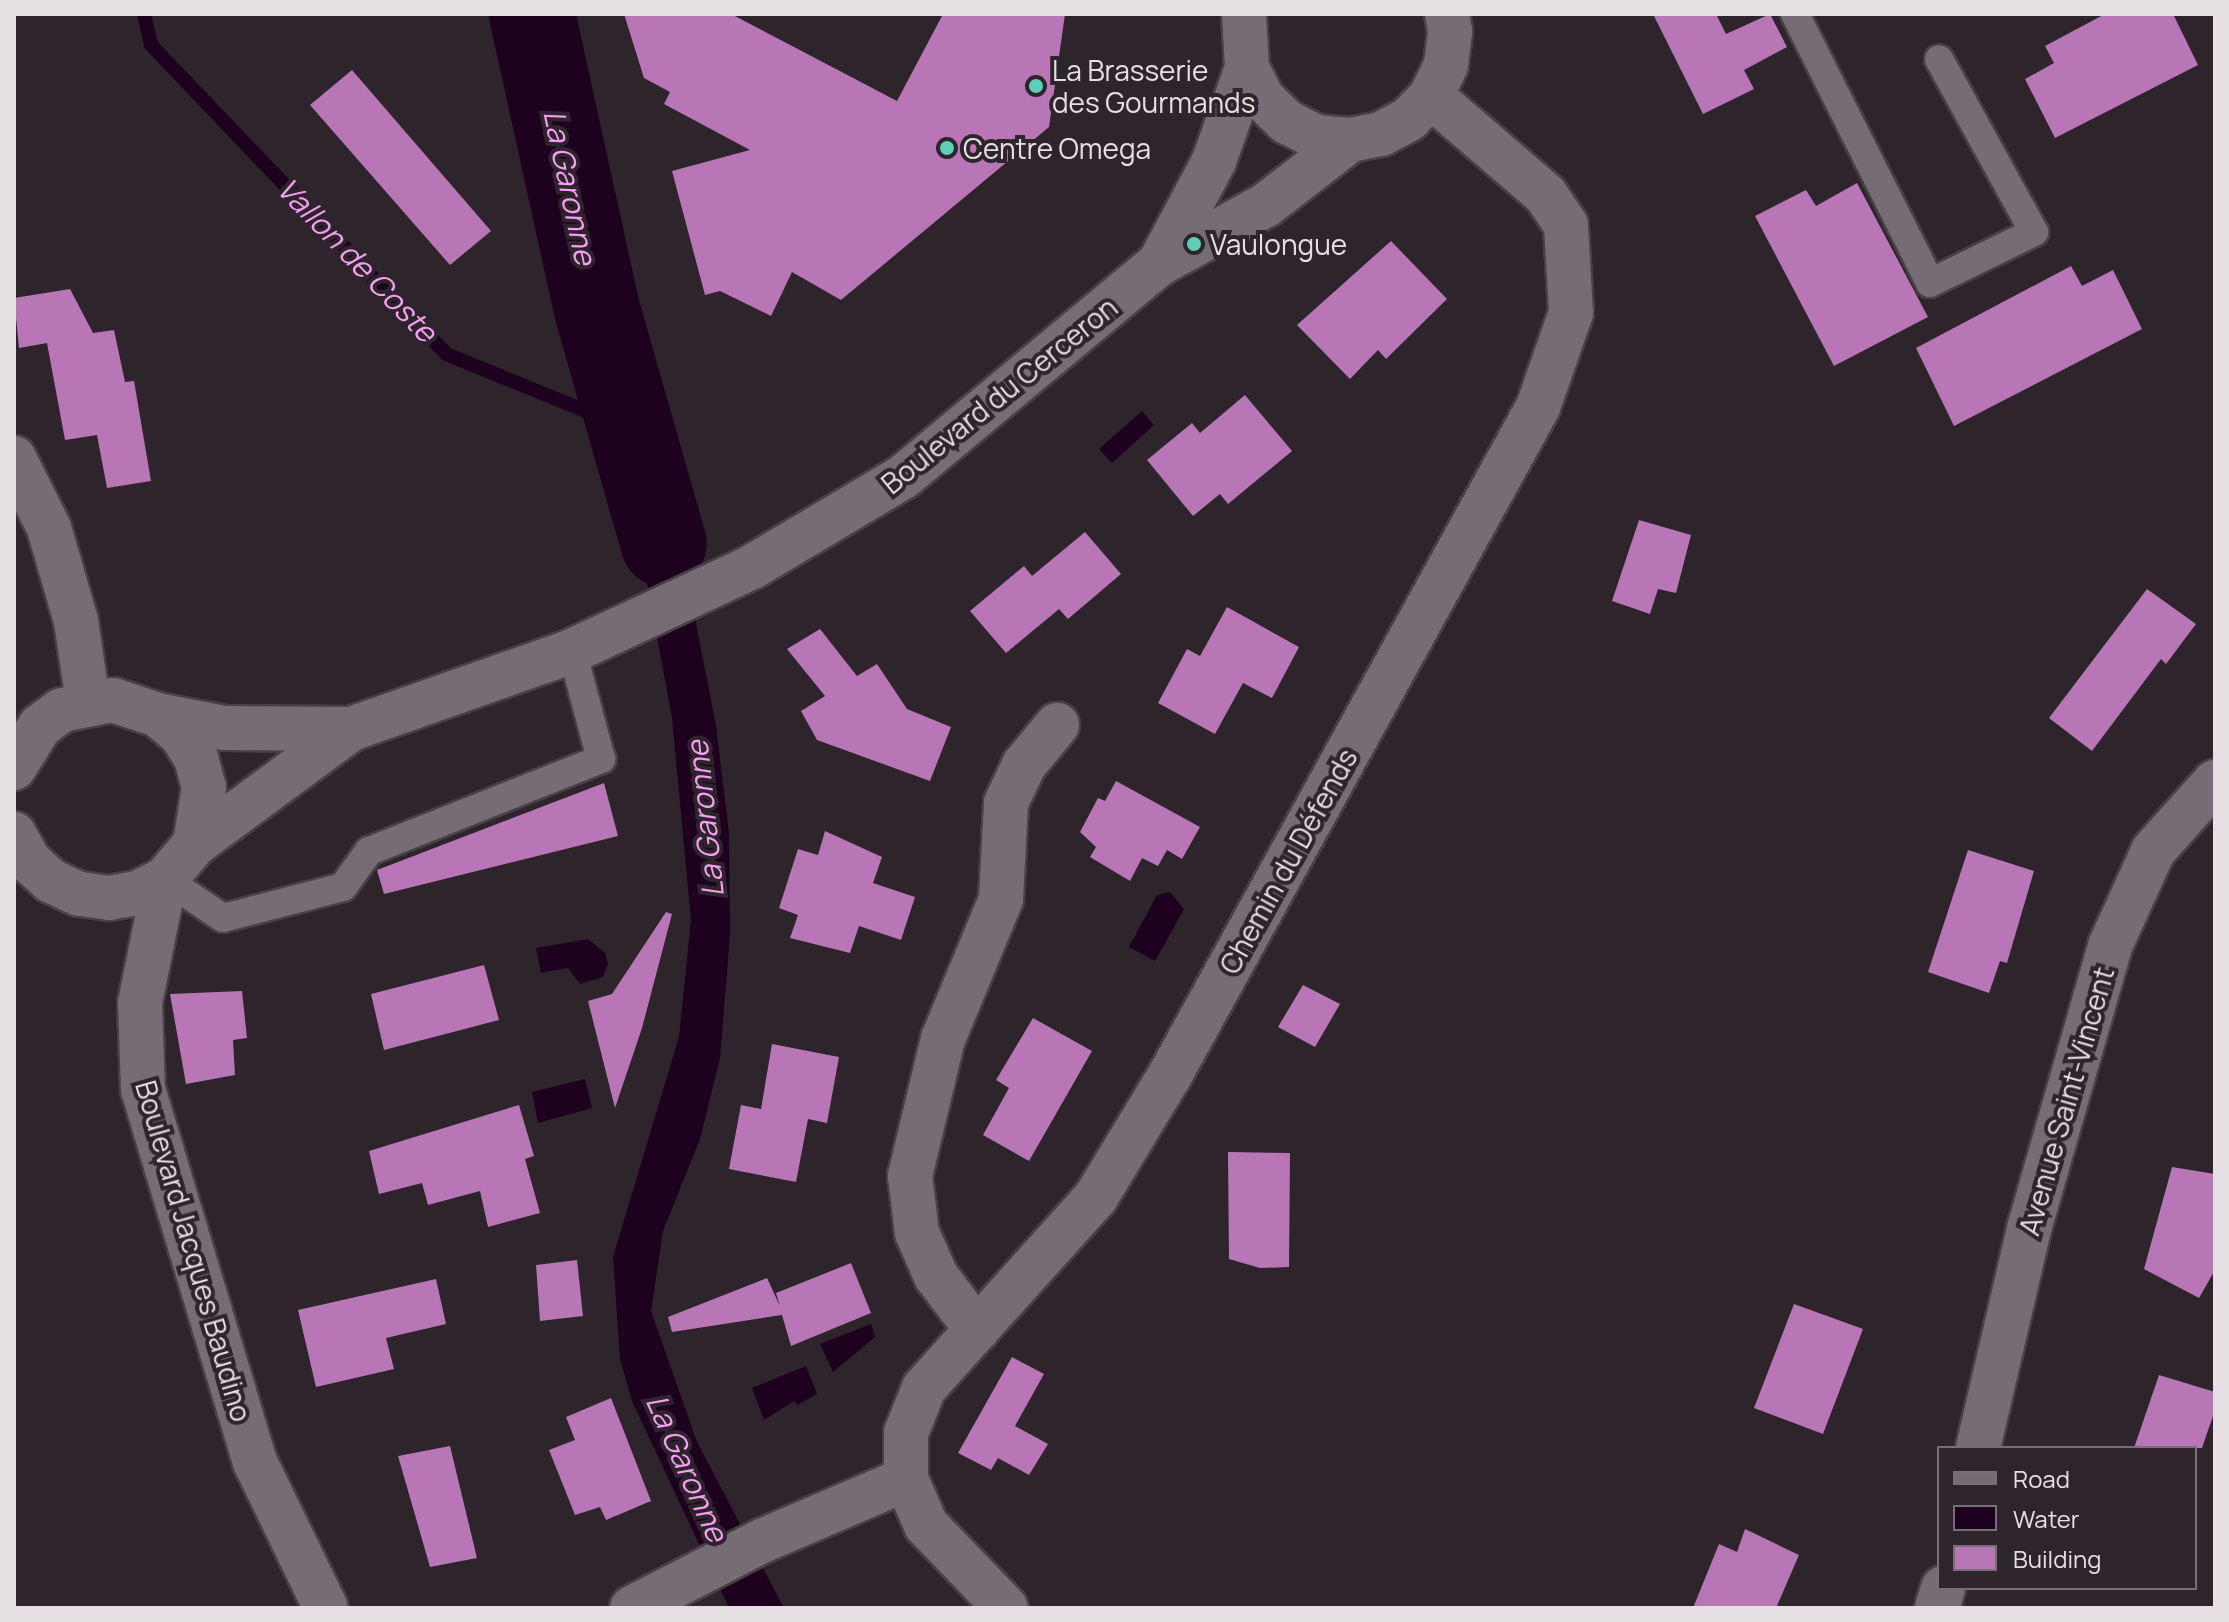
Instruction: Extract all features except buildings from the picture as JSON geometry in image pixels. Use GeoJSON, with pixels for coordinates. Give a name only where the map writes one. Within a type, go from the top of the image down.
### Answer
{"type":"FeatureCollection","features":[{"type":"Feature","properties":{"kind":"street"},"geometry":{"type":"LineString","coordinates":[[1244,14],[1247,68],[1262,98],[1287,122],[1317,137],[1350,140],[1390,129],[1431,96],[1446,65],[1450,31],[1447,14]]}},
{"type":"Feature","properties":{"kind":"street","name":"Boulevard du Cerceron"},"geometry":{"type":"LineString","coordinates":[[1159,264],[1214,161],[1247,68]]}},
{"type":"Feature","properties":{"kind":"street","name":"Chemin du Défends"},"geometry":{"type":"LineString","coordinates":[[906,1479],[906,1433],[924,1388],[1096,1197],[1170,1075],[1538,407],[1571,313],[1566,225],[1546,195],[1431,96]]}},
{"type":"Feature","properties":{"kind":"street","name":"Boulevard du Cerceron"},"geometry":{"type":"LineString","coordinates":[[165,879],[195,844],[351,729],[572,651],[752,567],[903,477],[1159,264],[1266,205],[1350,140]]}},
{"type":"Feature","properties":{"kind":"street"},"geometry":{"type":"LineString","coordinates":[[14,458],[49,528],[76,621],[88,702],[62,710],[17,756]]}},
{"type":"Feature","properties":{"kind":"street","name":"Boulevard du Cerceron"},"geometry":{"type":"LineString","coordinates":[[88,702],[137,705],[158,715],[224,728],[351,729]]}},
{"type":"Feature","properties":{"kind":"street"},"geometry":{"type":"LineString","coordinates":[[158,715],[181,734],[196,758],[204,801],[195,844]]}},
{"type":"Feature","properties":{"kind":"street"},"geometry":{"type":"LineString","coordinates":[[977,1330],[936,1276],[917,1233],[910,1176],[943,1039],[1001,899],[1006,803],[1024,765],[1057,725]]}},
{"type":"Feature","properties":{"kind":"street","name":"Avenue Saint-Vincent"},"geometry":{"type":"LineString","coordinates":[[1978,1446],[2029,1229],[2110,946],[2153,851],[2215,782]]}},
{"type":"Feature","properties":{"kind":"street"},"geometry":{"type":"LineString","coordinates":[[14,834],[29,861],[32,877],[79,894],[109,898],[137,893],[165,879]]}},
{"type":"Feature","properties":{"kind":"street","name":"Boulevard Jacques Baudino"},"geometry":{"type":"LineString","coordinates":[[165,879],[140,1003],[143,1089],[255,1462],[326,1608]]}},
{"type":"Feature","properties":{"kind":"street"},"geometry":{"type":"LineString","coordinates":[[632,1608],[764,1540],[906,1479],[926,1525],[1006,1608]]}},
{"type":"Feature","properties":{"kind":"lane"},"geometry":{"type":"LineString","coordinates":[[1795,14],[1930,283],[2034,232],[1939,59]]}},
{"type":"Feature","properties":{"kind":"lane"},"geometry":{"type":"LineString","coordinates":[[165,879],[223,918],[343,887],[369,851],[601,759],[572,651]]}},
{"type":"Feature","properties":{"kind":"water"},"geometry":{"type":"Polygon","coordinates":[[[1142,411],[1154,425],[1112,463],[1099,449],[1142,411]]]}},
{"type":"Feature","properties":{"kind":"water"},"geometry":{"type":"Polygon","coordinates":[[[632,430],[657,468],[681,546],[716,726],[729,833],[730,935],[720,1058],[700,1139],[663,1231],[651,1311],[697,1442],[784,1608],[729,1608],[632,1401],[620,1359],[613,1257],[679,1037],[691,920],[672,718],[633,507],[632,430]]]}},
{"type":"Feature","properties":{"kind":"water"},"geometry":{"type":"Polygon","coordinates":[[[1170,892],[1184,909],[1155,961],[1129,947],[1157,895],[1170,892]]]}},
{"type":"Feature","properties":{"kind":"water"},"geometry":{"type":"Polygon","coordinates":[[[588,939],[605,953],[608,964],[603,977],[580,984],[568,968],[541,973],[536,948],[588,939]]]}},
{"type":"Feature","properties":{"kind":"water"},"geometry":{"type":"Polygon","coordinates":[[[585,1079],[592,1108],[538,1123],[532,1092],[585,1079]]]}},
{"type":"Feature","properties":{"kind":"water"},"geometry":{"type":"Polygon","coordinates":[[[871,1324],[875,1337],[833,1372],[820,1344],[871,1324]]]}},
{"type":"Feature","properties":{"kind":"water"},"geometry":{"type":"Polygon","coordinates":[[[806,1366],[817,1394],[797,1405],[794,1401],[764,1420],[752,1388],[806,1366]]]}},
{"type":"Feature","properties":{"kind":"waterway","name":"Vallon de Coste"},"geometry":{"type":"LineString","coordinates":[[144,14],[151,45],[446,354],[632,430]]}},
{"type":"Feature","properties":{"kind":"waterway","name":"La Garonne"},"geometry":{"type":"LineString","coordinates":[[532,14],[598,313],[664,544]]}},
{"type":"Feature","properties":{"kind":"place","name":"La Brasserie des Gourmands"},"geometry":{"type":"Point","coordinates":[1036,86]}},
{"type":"Feature","properties":{"kind":"place","name":"Centre Omega"},"geometry":{"type":"Point","coordinates":[947,148]}},
{"type":"Feature","properties":{"kind":"place","name":"Vaulongue"},"geometry":{"type":"Point","coordinates":[1194,244]}}]}
